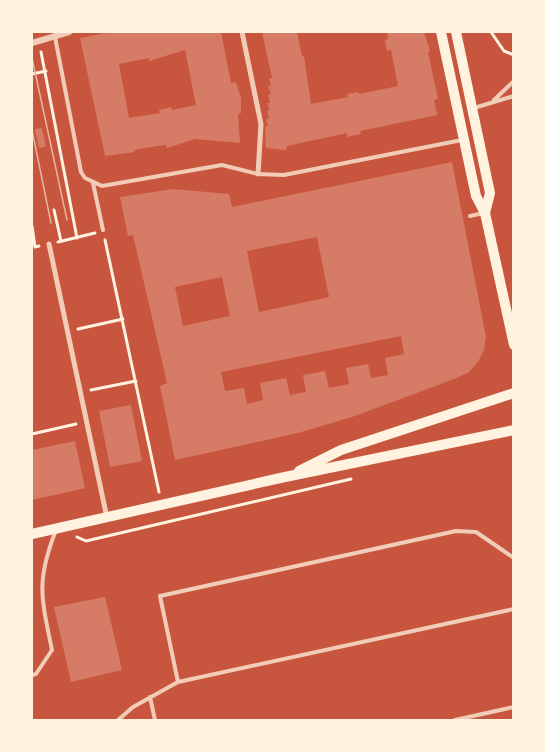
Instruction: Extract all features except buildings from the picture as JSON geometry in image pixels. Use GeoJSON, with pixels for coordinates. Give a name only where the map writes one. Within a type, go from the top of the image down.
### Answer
{"type":"FeatureCollection","features":[{"type":"Feature","properties":{"kind":"main road"},"geometry":{"type":"LineString","coordinates":[[441,32],[463,140],[476,196],[484,213],[513,345]]}},
{"type":"Feature","properties":{"kind":"main road"},"geometry":{"type":"LineString","coordinates":[[456,32],[474,108],[490,193],[484,213]]}},
{"type":"Feature","properties":{"kind":"main road"},"geometry":{"type":"LineString","coordinates":[[285,477],[341,450],[513,393]]}},
{"type":"Feature","properties":{"kind":"main road"},"geometry":{"type":"LineString","coordinates":[[32,534],[285,477],[513,430]]}},
{"type":"Feature","properties":{"kind":"street"},"geometry":{"type":"LineString","coordinates":[[32,43],[69,32]]}},
{"type":"Feature","properties":{"kind":"street"},"geometry":{"type":"LineString","coordinates":[[242,32],[261,124],[258,174]]}},
{"type":"Feature","properties":{"kind":"street"},"geometry":{"type":"LineString","coordinates":[[49,244],[107,518]]}},
{"type":"Feature","properties":{"kind":"lane"},"geometry":{"type":"LineString","coordinates":[[55,37],[81,172],[93,183],[103,230]]}},
{"type":"Feature","properties":{"kind":"lane"},"geometry":{"type":"LineString","coordinates":[[493,101],[513,81]]}},
{"type":"Feature","properties":{"kind":"lane"},"geometry":{"type":"LineString","coordinates":[[474,108],[513,96]]}},
{"type":"Feature","properties":{"kind":"lane"},"geometry":{"type":"LineString","coordinates":[[93,183],[113,185],[177,171],[222,165],[258,174],[284,175],[463,140]]}},
{"type":"Feature","properties":{"kind":"lane"},"geometry":{"type":"LineString","coordinates":[[470,216],[484,213]]}},
{"type":"Feature","properties":{"kind":"lane"},"geometry":{"type":"LineString","coordinates":[[32,675],[36,674],[52,650],[40,597],[46,556],[56,529]]}},
{"type":"Feature","properties":{"kind":"lane"},"geometry":{"type":"LineString","coordinates":[[178,682],[160,597],[456,531],[476,532],[513,558]]}},
{"type":"Feature","properties":{"kind":"lane"},"geometry":{"type":"LineString","coordinates":[[118,720],[150,697],[178,682],[513,609]]}},
{"type":"Feature","properties":{"kind":"lane"},"geometry":{"type":"LineString","coordinates":[[150,697],[155,720]]}},
{"type":"Feature","properties":{"kind":"lane"},"geometry":{"type":"LineString","coordinates":[[455,720],[513,707]]}},
{"type":"Feature","properties":{"kind":"path"},"geometry":{"type":"LineString","coordinates":[[491,32],[504,51],[513,55]]}},
{"type":"Feature","properties":{"kind":"path"},"geometry":{"type":"LineString","coordinates":[[40,51],[46,70],[77,238],[103,230],[162,505]]}},
{"type":"Feature","properties":{"kind":"path"},"geometry":{"type":"LineString","coordinates":[[32,74],[46,70]]}},
{"type":"Feature","properties":{"kind":"path"},"geometry":{"type":"LineString","coordinates":[[54,210],[61,242]]}},
{"type":"Feature","properties":{"kind":"path"},"geometry":{"type":"LineString","coordinates":[[68,331],[123,320]]}},
{"type":"Feature","properties":{"kind":"path"},"geometry":{"type":"LineString","coordinates":[[80,392],[136,381]]}},
{"type":"Feature","properties":{"kind":"path"},"geometry":{"type":"LineString","coordinates":[[32,434],[87,422]]}},
{"type":"Feature","properties":{"kind":"path"},"geometry":{"type":"LineString","coordinates":[[86,541],[353,479]]}},
{"type":"Feature","properties":{"kind":"tram line"},"geometry":{"type":"LineString","coordinates":[[32,58],[67,220]]}},
{"type":"Feature","properties":{"kind":"tram line"},"geometry":{"type":"LineString","coordinates":[[32,130],[51,223]]}}]}
